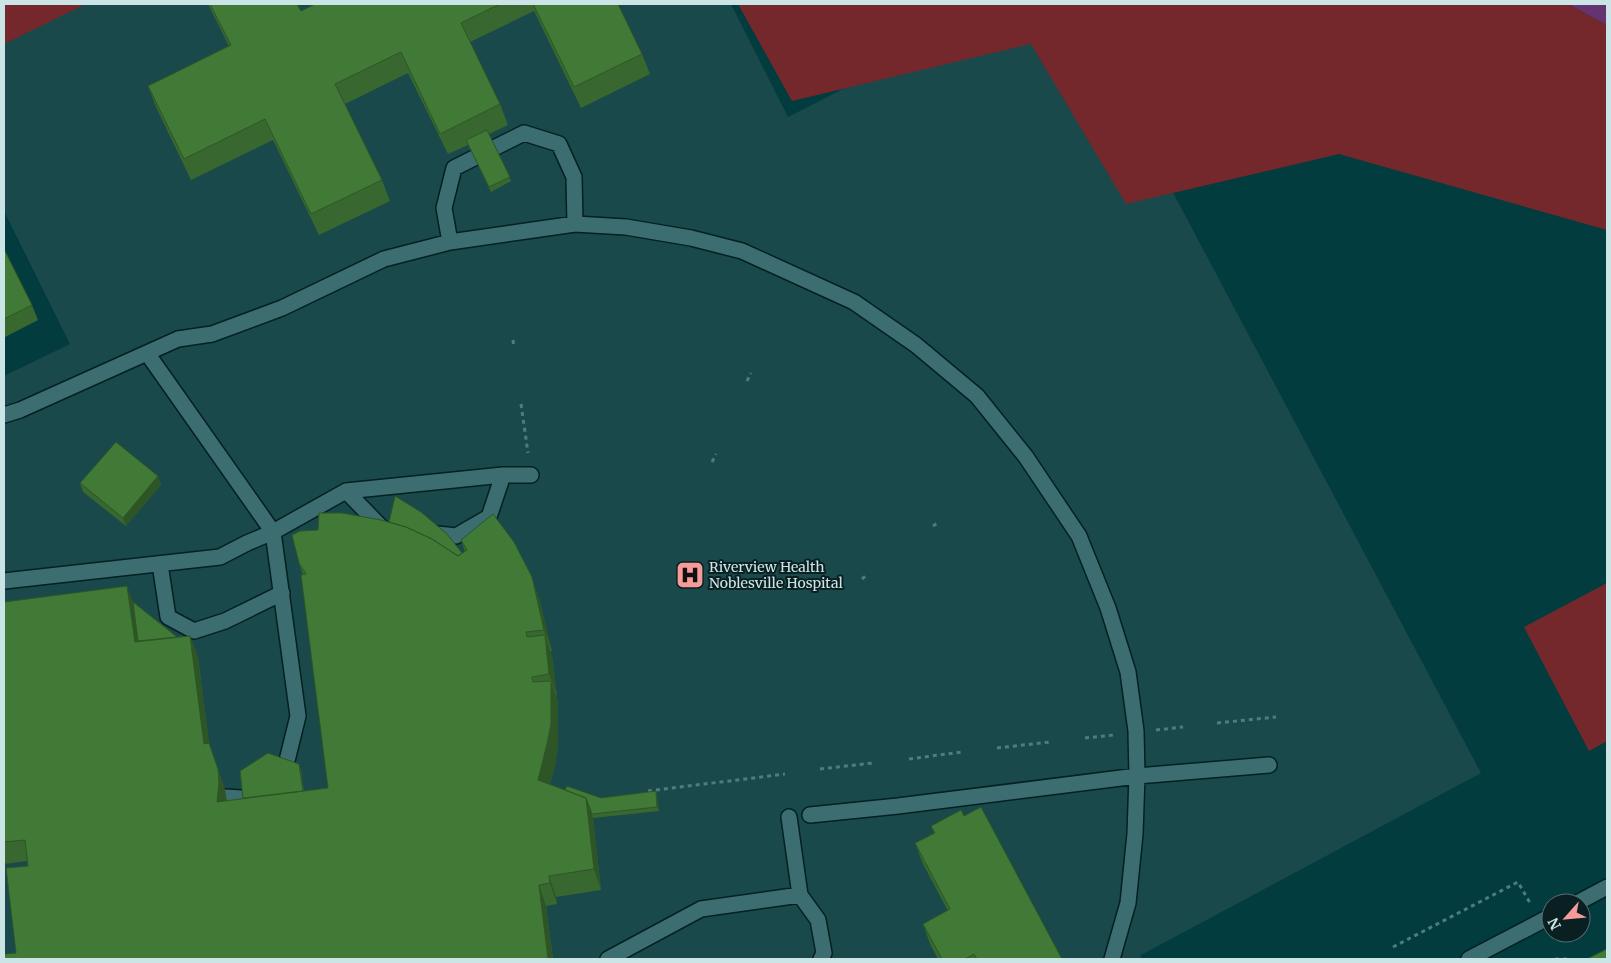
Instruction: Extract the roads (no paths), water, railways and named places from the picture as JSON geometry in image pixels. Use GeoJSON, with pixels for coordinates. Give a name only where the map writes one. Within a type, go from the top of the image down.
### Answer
{"type":"FeatureCollection","features":[{"type":"Feature","properties":{"kind":"street"},"geometry":{"type":"LineString","coordinates":[[450,242],[444,208],[454,168],[524,133],[559,144],[574,177],[575,224]]}},
{"type":"Feature","properties":{"kind":"street"},"geometry":{"type":"LineString","coordinates":[[4,415],[29,406],[178,339],[212,334],[282,308],[384,259],[450,242],[575,224],[645,230],[691,238],[742,252],[854,302],[916,345],[976,396],[1026,457],[1079,536],[1108,608],[1128,672],[1136,731],[1137,776],[1135,834],[1128,903],[1112,959]]}},
{"type":"Feature","properties":{"kind":"street"},"geometry":{"type":"LineString","coordinates":[[147,354],[274,532],[298,716],[281,784],[256,799],[226,797]]}},
{"type":"Feature","properties":{"kind":"street"},"geometry":{"type":"LineString","coordinates":[[346,491],[384,530],[456,536],[489,517],[503,476]]}},
{"type":"Feature","properties":{"kind":"street"},"geometry":{"type":"LineString","coordinates":[[4,581],[220,557],[274,532],[346,491],[503,476],[530,476]]}},
{"type":"Feature","properties":{"kind":"street"},"geometry":{"type":"LineString","coordinates":[[160,564],[168,617],[194,631],[225,621],[282,593]]}},
{"type":"Feature","properties":{"kind":"street"},"geometry":{"type":"LineString","coordinates":[[810,815],[1137,776],[1269,765]]}},
{"type":"Feature","properties":{"kind":"street"},"geometry":{"type":"LineString","coordinates":[[789,817],[800,895],[818,920],[824,953],[821,959]]}},
{"type":"Feature","properties":{"kind":"street"},"geometry":{"type":"LineString","coordinates":[[1591,896],[1607,887]]}},
{"type":"Feature","properties":{"kind":"street"},"geometry":{"type":"LineString","coordinates":[[608,959],[701,910],[800,895]]}},
{"type":"Feature","properties":{"kind":"street"},"geometry":{"type":"LineString","coordinates":[[1469,959],[1541,921]]}},
{"type":"Feature","properties":{"kind":"place","name":"Riverview Health Noblesville Hospital"},"geometry":{"type":"Point","coordinates":[690,575]}}]}
